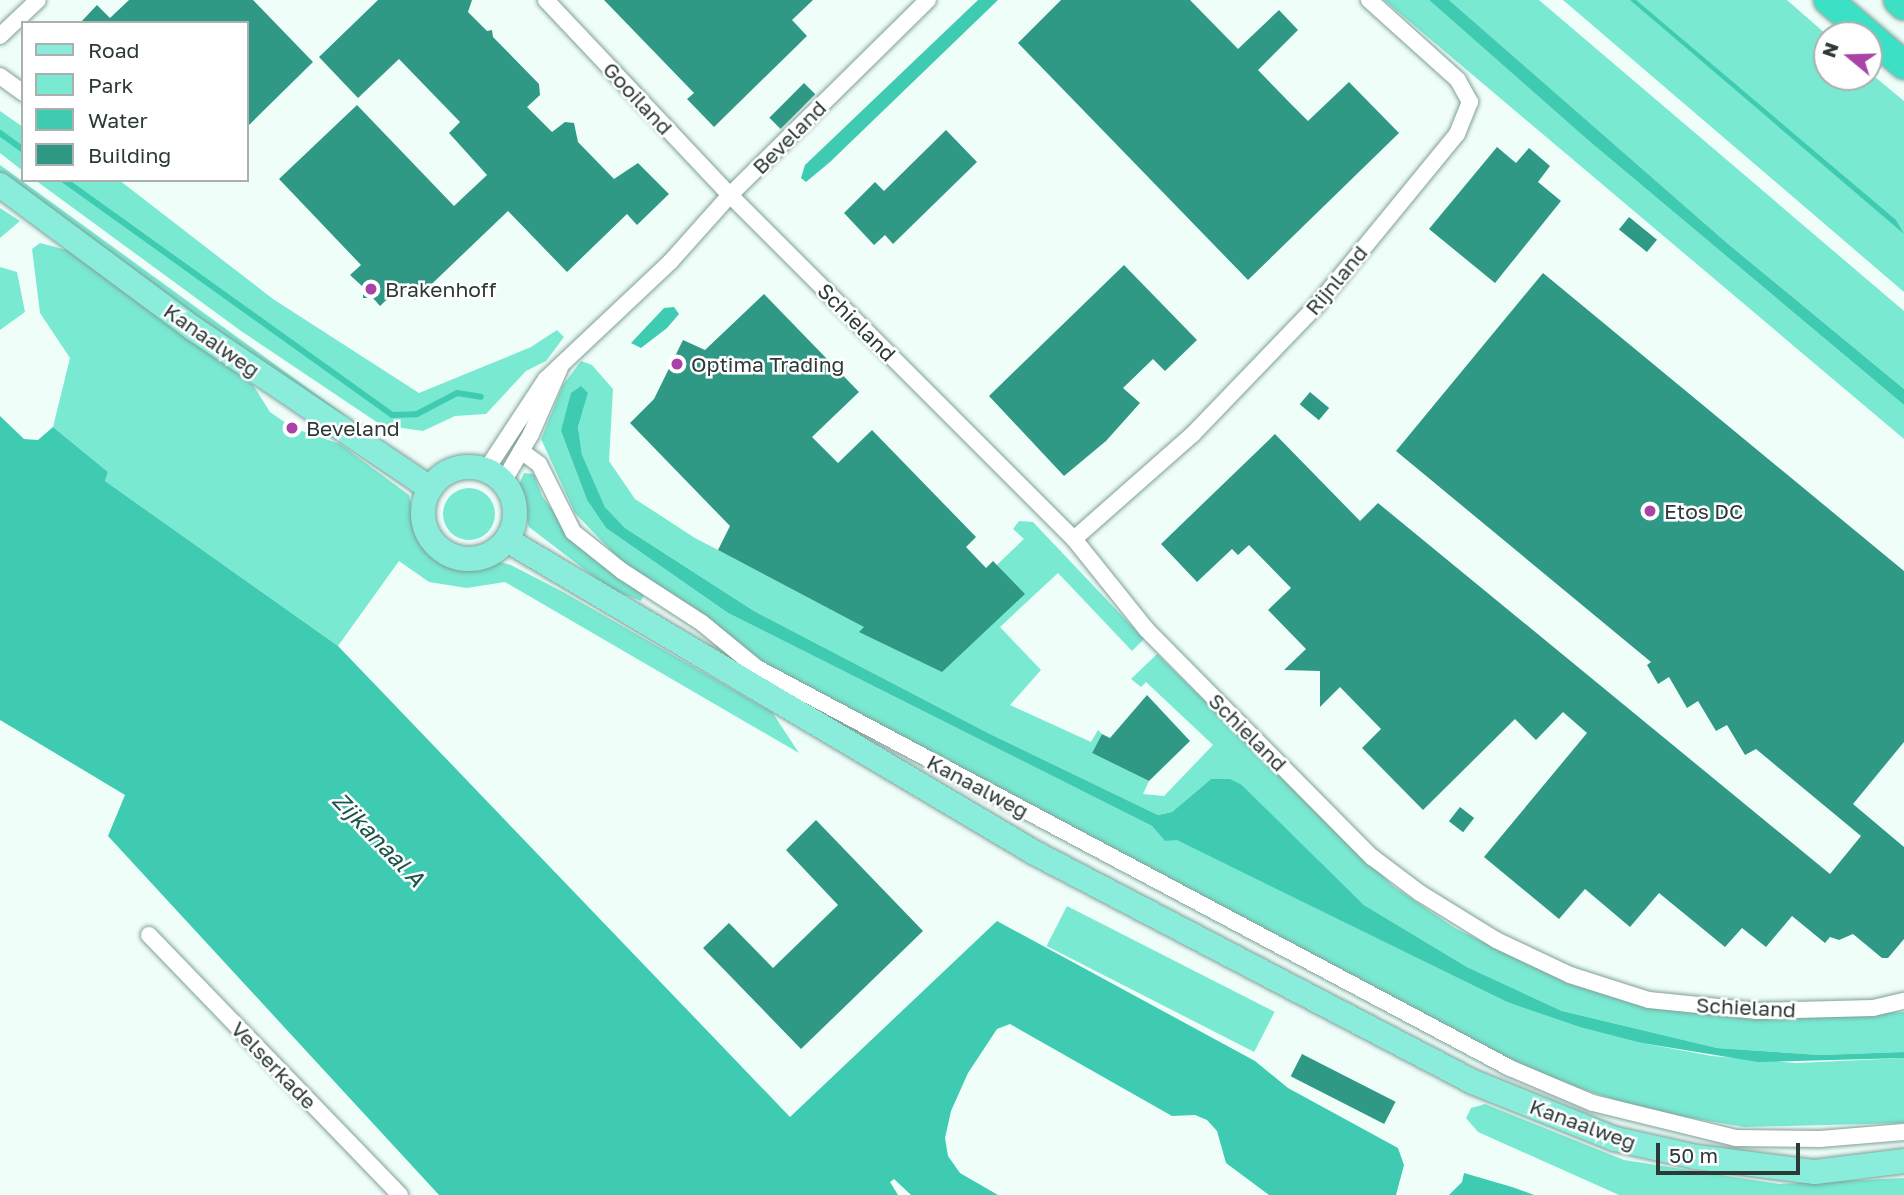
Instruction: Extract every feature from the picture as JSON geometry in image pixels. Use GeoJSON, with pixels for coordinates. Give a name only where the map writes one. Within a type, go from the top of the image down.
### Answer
{"type":"FeatureCollection","features":[{"type":"Feature","properties":{"kind":"highway"},"geometry":{"type":"LineString","coordinates":[[1829,0],[1904,65]]}},
{"type":"Feature","properties":{"kind":"highway"},"geometry":{"type":"LineString","coordinates":[[1898,0],[1904,6]]}},
{"type":"Feature","properties":{"kind":"main road","name":"Kanaalweg"},"geometry":{"type":"LineString","coordinates":[[0,185],[194,329],[430,488]]}},
{"type":"Feature","properties":{"kind":"main road"},"geometry":{"type":"LineString","coordinates":[[454,469],[494,476],[515,510],[507,540],[489,556],[465,560],[443,552],[427,534],[422,511],[430,488],[454,469]]}},
{"type":"Feature","properties":{"kind":"main road","name":"Kanaalweg"},"geometry":{"type":"LineString","coordinates":[[507,540],[1035,853],[1473,1082],[1615,1139],[1696,1157],[1815,1172],[1904,1161]]}},
{"type":"Feature","properties":{"kind":"street"},"geometry":{"type":"LineString","coordinates":[[0,36],[37,0]]}},
{"type":"Feature","properties":{"kind":"street","name":"Gooiland"},"geometry":{"type":"LineString","coordinates":[[545,0],[730,195]]}},
{"type":"Feature","properties":{"kind":"street","name":"Beveland"},"geometry":{"type":"LineString","coordinates":[[494,476],[532,395],[562,363],[671,261],[730,195],[928,0]]}},
{"type":"Feature","properties":{"kind":"street","name":"Rijnland"},"geometry":{"type":"LineString","coordinates":[[1074,539],[1193,434],[1317,305],[1457,134],[1469,102],[1458,80],[1369,0]]}},
{"type":"Feature","properties":{"kind":"street"},"geometry":{"type":"LineString","coordinates":[[0,76],[21,92]]}},
{"type":"Feature","properties":{"kind":"street","name":"Schieland"},"geometry":{"type":"LineString","coordinates":[[730,195],[1074,539],[1147,630],[1373,857],[1420,893],[1496,940],[1570,975],[1649,1000],[1757,1011],[1873,1008],[1904,1002]]}},
{"type":"Feature","properties":{"kind":"street","name":"Beveland"},"geometry":{"type":"LineString","coordinates":[[494,476],[521,451],[562,363]]}},
{"type":"Feature","properties":{"kind":"street","name":"Kanaalweg"},"geometry":{"type":"LineString","coordinates":[[521,451],[539,464],[573,532],[622,571],[702,623],[757,668],[1488,1057],[1593,1103],[1735,1138],[1821,1139],[1904,1132]]}},
{"type":"Feature","properties":{"kind":"street","name":"Velserkade"},"geometry":{"type":"LineString","coordinates":[[149,935],[400,1195]]}},
{"type":"Feature","properties":{"kind":"street"},"geometry":{"type":"LineString","coordinates":[[1473,1082],[1488,1057]]}},
{"type":"Feature","properties":{"kind":"green space"},"geometry":{"type":"Polygon","coordinates":[[[1384,0],[1429,0],[1589,141],[1904,405],[1904,439],[1384,0]]]}},
{"type":"Feature","properties":{"kind":"green space"},"geometry":{"type":"Polygon","coordinates":[[[1449,0],[1539,0],[1904,311],[1904,389],[1727,243],[1449,0]]]}},
{"type":"Feature","properties":{"kind":"green space"},"geometry":{"type":"Polygon","coordinates":[[[1563,0],[1787,0],[1813,23],[1813,91],[1883,91],[1883,84],[1904,101],[1904,292],[1563,0]]]}},
{"type":"Feature","properties":{"kind":"green space"},"geometry":{"type":"Polygon","coordinates":[[[0,111],[21,126],[21,169],[0,153],[0,111]]]}},
{"type":"Feature","properties":{"kind":"green space"},"geometry":{"type":"Polygon","coordinates":[[[0,165],[342,413],[351,423],[322,407],[0,175],[0,165]]]}},
{"type":"Feature","properties":{"kind":"green space"},"geometry":{"type":"Polygon","coordinates":[[[38,182],[122,182],[273,299],[419,393],[531,347],[557,330],[564,337],[546,361],[526,371],[486,414],[455,416],[423,431],[381,425],[241,331],[38,182]]]}},
{"type":"Feature","properties":{"kind":"green space"},"geometry":{"type":"Polygon","coordinates":[[[0,208],[20,221],[0,238],[0,208]]]}},
{"type":"Feature","properties":{"kind":"green space"},"geometry":{"type":"Polygon","coordinates":[[[40,243],[67,250],[253,385],[270,412],[293,428],[340,444],[409,495],[420,540],[433,555],[460,566],[493,560],[511,565],[565,593],[772,712],[799,753],[505,582],[467,588],[429,582],[399,561],[338,646],[105,481],[108,472],[53,427],[70,358],[40,313],[32,249],[40,243]]]}},
{"type":"Feature","properties":{"kind":"green space"},"geometry":{"type":"Polygon","coordinates":[[[0,267],[17,272],[25,312],[0,330],[0,267]]]}},
{"type":"Feature","properties":{"kind":"green space"},"geometry":{"type":"Polygon","coordinates":[[[581,361],[592,365],[613,389],[609,461],[635,499],[695,538],[856,622],[961,599],[1024,539],[1013,529],[1019,521],[1033,522],[1144,639],[1132,651],[1058,573],[1000,627],[1041,670],[1010,705],[1091,742],[1098,730],[1102,734],[1092,753],[1149,781],[1143,794],[1164,796],[1213,745],[1146,682],[1141,687],[1131,679],[1157,654],[1393,886],[1455,928],[1534,967],[1601,993],[1662,1008],[1761,1019],[1904,1012],[1904,1052],[1820,1055],[1717,1048],[1562,1011],[1467,967],[1364,905],[1242,785],[1211,779],[1172,812],[1158,815],[990,734],[754,611],[625,528],[605,507],[582,456],[578,427],[588,393],[561,431],[587,500],[606,528],[728,613],[1152,826],[1165,841],[1177,839],[1507,1002],[1642,1043],[1712,1056],[1797,1063],[1904,1058],[1904,1123],[1744,1127],[1650,1111],[1529,1072],[762,665],[619,559],[575,513],[541,439],[563,385],[581,361]]]}},
{"type":"Feature","properties":{"kind":"green space"},"geometry":{"type":"Polygon","coordinates":[[[524,473],[534,474],[542,496],[578,544],[644,595],[641,601],[610,589],[529,527],[518,487],[524,473]]]}},
{"type":"Feature","properties":{"kind":"green space"},"geometry":{"type":"Polygon","coordinates":[[[469,488],[488,495],[495,514],[488,533],[469,540],[450,533],[443,514],[450,495],[469,488]]]}},
{"type":"Feature","properties":{"kind":"green space"},"geometry":{"type":"Polygon","coordinates":[[[1067,906],[1275,1012],[1254,1052],[1047,946],[1067,906]]]}},
{"type":"Feature","properties":{"kind":"green space"},"geometry":{"type":"Polygon","coordinates":[[[1485,1104],[1624,1160],[1779,1184],[1904,1178],[1904,1195],[1619,1195],[1478,1132],[1466,1118],[1471,1108],[1485,1104]]]}},
{"type":"Feature","properties":{"kind":"water"},"geometry":{"type":"Polygon","coordinates":[[[978,0],[998,0],[830,162],[806,182],[801,178],[805,165],[978,0]]]}},
{"type":"Feature","properties":{"kind":"water"},"geometry":{"type":"Polygon","coordinates":[[[1429,0],[1449,0],[1727,243],[1904,389],[1904,405],[1589,141],[1429,0]]]}},
{"type":"Feature","properties":{"kind":"water"},"geometry":{"type":"Polygon","coordinates":[[[1630,0],[1636,0],[1896,220],[1904,234],[1630,0]]]}},
{"type":"Feature","properties":{"kind":"water"},"geometry":{"type":"Polygon","coordinates":[[[674,307],[679,314],[667,328],[641,348],[631,343],[664,308],[674,307]]]}},
{"type":"Feature","properties":{"kind":"water"},"geometry":{"type":"Polygon","coordinates":[[[581,386],[588,393],[578,427],[582,455],[605,507],[625,528],[754,611],[990,734],[1158,815],[1172,812],[1211,779],[1230,779],[1242,785],[1364,905],[1467,967],[1562,1011],[1717,1048],[1820,1055],[1904,1052],[1904,1058],[1758,1062],[1642,1043],[1580,1027],[1507,1002],[1177,840],[1165,841],[1152,826],[728,613],[606,528],[587,500],[561,431],[571,393],[581,386]]]}},
{"type":"Feature","properties":{"kind":"water","name":"Zijkanaal A"},"geometry":{"type":"Polygon","coordinates":[[[0,416],[24,439],[38,440],[53,427],[108,472],[105,481],[338,646],[790,1117],[997,921],[1255,1061],[1288,1088],[1398,1148],[1404,1165],[1396,1195],[1269,1195],[1226,1163],[1217,1131],[1207,1120],[1195,1115],[1172,1116],[1010,1024],[997,1029],[968,1073],[951,1111],[945,1138],[948,1156],[960,1173],[998,1195],[911,1195],[894,1179],[890,1182],[898,1195],[439,1195],[108,836],[125,795],[0,720],[0,416]]]}},
{"type":"Feature","properties":{"kind":"water"},"geometry":{"type":"Polygon","coordinates":[[[1464,1173],[1534,1195],[1449,1195],[1462,1182],[1464,1173]]]}},
{"type":"Feature","properties":{"kind":"building"},"geometry":{"type":"Polygon","coordinates":[[[129,0],[253,0],[313,62],[248,126],[248,21],[82,21],[97,5],[110,18],[129,0]]]}},
{"type":"Feature","properties":{"kind":"building"},"geometry":{"type":"Polygon","coordinates":[[[378,0],[472,0],[468,12],[487,31],[492,30],[493,37],[539,84],[540,95],[527,107],[552,132],[565,122],[574,123],[578,142],[614,179],[638,163],[669,194],[637,225],[627,214],[567,272],[508,211],[415,300],[401,286],[380,306],[373,298],[363,298],[363,287],[350,275],[361,265],[279,179],[357,105],[454,206],[487,175],[449,133],[460,122],[399,59],[358,98],[319,57],[378,0]]]}},
{"type":"Feature","properties":{"kind":"building"},"geometry":{"type":"Polygon","coordinates":[[[604,0],[813,0],[792,20],[807,36],[714,127],[687,99],[694,93],[604,0]]]}},
{"type":"Feature","properties":{"kind":"building"},"geometry":{"type":"Polygon","coordinates":[[[1061,0],[1190,0],[1238,49],[1279,10],[1298,30],[1258,70],[1288,101],[1308,121],[1349,82],[1399,133],[1248,280],[1018,43],[1061,0]]]}},
{"type":"Feature","properties":{"kind":"building"},"geometry":{"type":"Polygon","coordinates":[[[804,83],[815,94],[781,129],[769,118],[804,83]]]}},
{"type":"Feature","properties":{"kind":"building"},"geometry":{"type":"Polygon","coordinates":[[[946,130],[977,162],[893,244],[885,235],[874,245],[844,213],[875,182],[884,191],[946,130]]]}},
{"type":"Feature","properties":{"kind":"building"},"geometry":{"type":"Polygon","coordinates":[[[1497,147],[1516,163],[1529,148],[1550,166],[1538,182],[1561,201],[1495,283],[1429,229],[1497,147]]]}},
{"type":"Feature","properties":{"kind":"building"},"geometry":{"type":"Polygon","coordinates":[[[1629,217],[1657,240],[1647,252],[1619,229],[1629,217]]]}},
{"type":"Feature","properties":{"kind":"building"},"geometry":{"type":"Polygon","coordinates":[[[1124,265],[1197,340],[1165,371],[1153,359],[1123,388],[1140,403],[1106,441],[1064,476],[989,396],[1124,265]]]}},
{"type":"Feature","properties":{"kind":"building"},"geometry":{"type":"Polygon","coordinates":[[[1543,273],[1904,571],[1904,742],[1853,804],[1904,847],[1904,939],[1888,958],[1882,958],[1853,934],[1839,940],[1830,937],[1825,943],[1792,916],[1766,947],[1742,928],[1725,947],[1659,893],[1630,927],[1585,889],[1559,919],[1484,857],[1587,733],[1563,712],[1536,740],[1515,719],[1423,810],[1362,748],[1381,729],[1340,687],[1320,707],[1320,671],[1284,670],[1306,649],[1268,610],[1291,588],[1249,545],[1238,555],[1232,549],[1197,582],[1161,544],[1275,434],[1360,521],[1378,503],[1830,874],[1861,836],[1756,749],[1745,755],[1727,725],[1716,731],[1698,701],[1687,708],[1669,677],[1658,684],[1647,665],[1651,662],[1396,451],[1543,273]]]}},
{"type":"Feature","properties":{"kind":"building"},"geometry":{"type":"Polygon","coordinates":[[[764,294],[859,392],[812,437],[838,463],[872,430],[976,537],[966,547],[986,568],[993,561],[1025,594],[942,672],[859,632],[864,627],[718,550],[730,526],[630,423],[654,399],[683,340],[705,350],[764,294]]]}},
{"type":"Feature","properties":{"kind":"building"},"geometry":{"type":"Polygon","coordinates":[[[1310,392],[1329,408],[1319,420],[1300,404],[1310,392]]]}},
{"type":"Feature","properties":{"kind":"building"},"geometry":{"type":"Polygon","coordinates":[[[1147,695],[1190,741],[1149,781],[1092,753],[1102,734],[1110,738],[1147,695]]]}},
{"type":"Feature","properties":{"kind":"building"},"geometry":{"type":"Polygon","coordinates":[[[1460,807],[1474,818],[1463,832],[1449,821],[1460,807]]]}},
{"type":"Feature","properties":{"kind":"building"},"geometry":{"type":"Polygon","coordinates":[[[816,820],[923,931],[801,1049],[703,948],[729,923],[773,968],[838,905],[786,850],[816,820]]]}},
{"type":"Feature","properties":{"kind":"building"},"geometry":{"type":"Polygon","coordinates":[[[1302,1054],[1396,1102],[1384,1124],[1291,1076],[1302,1054]]]}},
{"type":"Feature","properties":{"kind":"waterway"},"geometry":{"type":"LineString","coordinates":[[0,133],[21,149]]}},
{"type":"Feature","properties":{"kind":"waterway"},"geometry":{"type":"LineString","coordinates":[[67,182],[392,415],[417,414],[457,393],[481,397]]}},
{"type":"Feature","properties":{"kind":"place","name":"Brakenhoff"},"geometry":{"type":"Point","coordinates":[371,289]}},
{"type":"Feature","properties":{"kind":"place","name":"Optima Trading"},"geometry":{"type":"Point","coordinates":[677,364]}},
{"type":"Feature","properties":{"kind":"place","name":"Beveland"},"geometry":{"type":"Point","coordinates":[292,428]}},
{"type":"Feature","properties":{"kind":"place","name":"Etos DC"},"geometry":{"type":"Point","coordinates":[1650,511]}}]}
